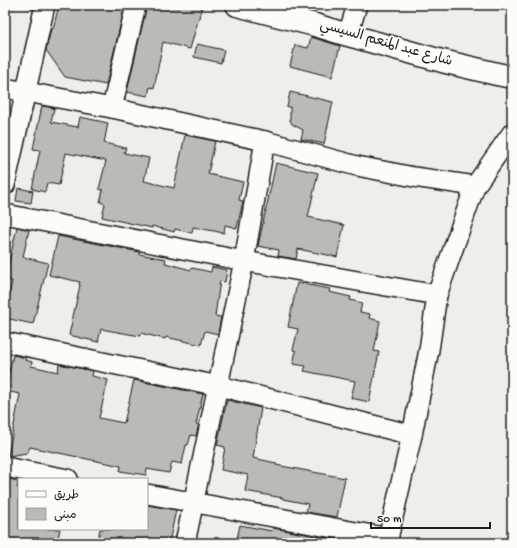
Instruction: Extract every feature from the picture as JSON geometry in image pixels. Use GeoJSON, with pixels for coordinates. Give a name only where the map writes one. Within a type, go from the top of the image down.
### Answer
{"type":"FeatureCollection","features":[{"type":"Feature","properties":{"kind":"street"},"geometry":{"type":"LineString","coordinates":[[5,185],[45,5]]}},
{"type":"Feature","properties":{"kind":"street"},"geometry":{"type":"LineString","coordinates":[[112,108],[136,5]]}},
{"type":"Feature","properties":{"kind":"street","name":"شارع عبد المنعم السيسي"},"geometry":{"type":"LineString","coordinates":[[240,5],[315,24],[442,61],[512,77]]}},
{"type":"Feature","properties":{"kind":"street"},"geometry":{"type":"LineString","coordinates":[[348,34],[357,5]]}},
{"type":"Feature","properties":{"kind":"street"},"geometry":{"type":"LineString","coordinates":[[5,88],[112,108],[265,141],[357,166],[414,177],[475,186]]}},
{"type":"Feature","properties":{"kind":"street"},"geometry":{"type":"LineString","coordinates":[[148,494],[388,540],[412,435],[429,350],[437,295],[475,186],[512,133]]}},
{"type":"Feature","properties":{"kind":"street"},"geometry":{"type":"LineString","coordinates":[[185,543],[244,261],[265,141]]}},
{"type":"Feature","properties":{"kind":"street"},"geometry":{"type":"LineString","coordinates":[[5,214],[244,261],[437,295]]}},
{"type":"Feature","properties":{"kind":"street"},"geometry":{"type":"LineString","coordinates":[[5,342],[219,386],[412,435]]}},
{"type":"Feature","properties":{"kind":"street"},"geometry":{"type":"LineString","coordinates":[[5,467],[63,478]]}},
{"type":"Feature","properties":{"kind":"building"},"geometry":{"type":"Polygon","coordinates":[[[59,5],[125,5],[106,85],[65,77],[46,50],[59,5]]]}},
{"type":"Feature","properties":{"kind":"building"},"geometry":{"type":"Polygon","coordinates":[[[147,5],[193,5],[202,7],[190,49],[163,42],[154,88],[150,87],[148,96],[127,92],[147,5]]]}},
{"type":"Feature","properties":{"kind":"building"},"geometry":{"type":"Polygon","coordinates":[[[311,37],[340,46],[332,77],[290,66],[295,45],[308,48],[311,37]]]}},
{"type":"Feature","properties":{"kind":"building"},"geometry":{"type":"Polygon","coordinates":[[[197,44],[224,50],[221,63],[194,57],[197,44]]]}},
{"type":"Feature","properties":{"kind":"building"},"geometry":{"type":"Polygon","coordinates":[[[290,92],[333,102],[324,144],[301,139],[303,130],[292,124],[290,120],[290,107],[287,107],[290,92]]]}},
{"type":"Feature","properties":{"kind":"building"},"geometry":{"type":"Polygon","coordinates":[[[42,106],[54,108],[51,122],[78,127],[80,117],[108,123],[104,143],[126,148],[124,153],[149,158],[144,181],[174,188],[185,135],[215,141],[208,174],[243,182],[239,200],[243,201],[237,228],[225,225],[224,233],[193,227],[192,233],[175,229],[174,232],[152,226],[152,228],[102,217],[105,204],[100,202],[103,190],[99,189],[106,161],[66,153],[59,185],[47,183],[45,192],[32,189],[40,150],[33,149],[42,106]]]}},
{"type":"Feature","properties":{"kind":"building"},"geometry":{"type":"Polygon","coordinates":[[[276,163],[318,173],[308,217],[344,225],[337,257],[298,249],[296,259],[278,256],[279,250],[258,246],[276,163]]]}},
{"type":"Feature","properties":{"kind":"building"},"geometry":{"type":"Polygon","coordinates":[[[18,188],[33,191],[31,203],[16,201],[18,188]]]}},
{"type":"Feature","properties":{"kind":"building"},"geometry":{"type":"Polygon","coordinates":[[[17,227],[29,230],[23,257],[48,263],[33,324],[5,318],[12,281],[5,280],[17,227]]]}},
{"type":"Feature","properties":{"kind":"building"},"geometry":{"type":"Polygon","coordinates":[[[58,236],[140,252],[139,254],[166,259],[165,263],[191,270],[192,268],[211,272],[212,267],[227,270],[225,282],[220,281],[215,316],[221,317],[218,334],[205,331],[201,345],[166,337],[165,339],[140,333],[140,336],[101,329],[98,342],[69,335],[80,282],[49,275],[58,236]]]}},
{"type":"Feature","properties":{"kind":"building"},"geometry":{"type":"Polygon","coordinates":[[[297,283],[330,289],[329,292],[351,297],[350,300],[362,303],[360,312],[370,314],[369,318],[380,321],[374,351],[379,352],[369,402],[351,398],[355,381],[304,371],[306,366],[293,364],[296,351],[293,350],[298,329],[288,327],[297,283]]]}},
{"type":"Feature","properties":{"kind":"building"},"geometry":{"type":"Polygon","coordinates":[[[13,355],[26,358],[25,360],[32,362],[31,366],[58,372],[59,364],[93,371],[92,376],[108,380],[99,418],[124,423],[134,380],[203,394],[196,424],[199,424],[196,436],[191,435],[188,445],[186,445],[182,464],[172,462],[169,473],[147,469],[146,475],[120,471],[121,466],[30,447],[27,453],[8,456],[20,394],[5,391],[5,372],[9,373],[13,355]]]}},
{"type":"Feature","properties":{"kind":"building"},"geometry":{"type":"Polygon","coordinates":[[[227,400],[261,408],[253,458],[276,463],[276,465],[345,478],[337,517],[306,512],[308,504],[245,491],[248,475],[221,470],[225,447],[217,445],[227,400]]]}},
{"type":"Feature","properties":{"kind":"building"},"geometry":{"type":"Polygon","coordinates":[[[5,478],[18,481],[18,530],[60,530],[57,543],[5,543],[5,478]]]}},
{"type":"Feature","properties":{"kind":"building"},"geometry":{"type":"Polygon","coordinates":[[[148,505],[176,510],[169,543],[146,543],[129,540],[128,543],[97,543],[100,530],[148,530],[148,505]]]}},
{"type":"Feature","properties":{"kind":"building"},"geometry":{"type":"Polygon","coordinates":[[[240,525],[272,531],[273,528],[326,538],[325,543],[236,543],[240,525]]]}}]}
